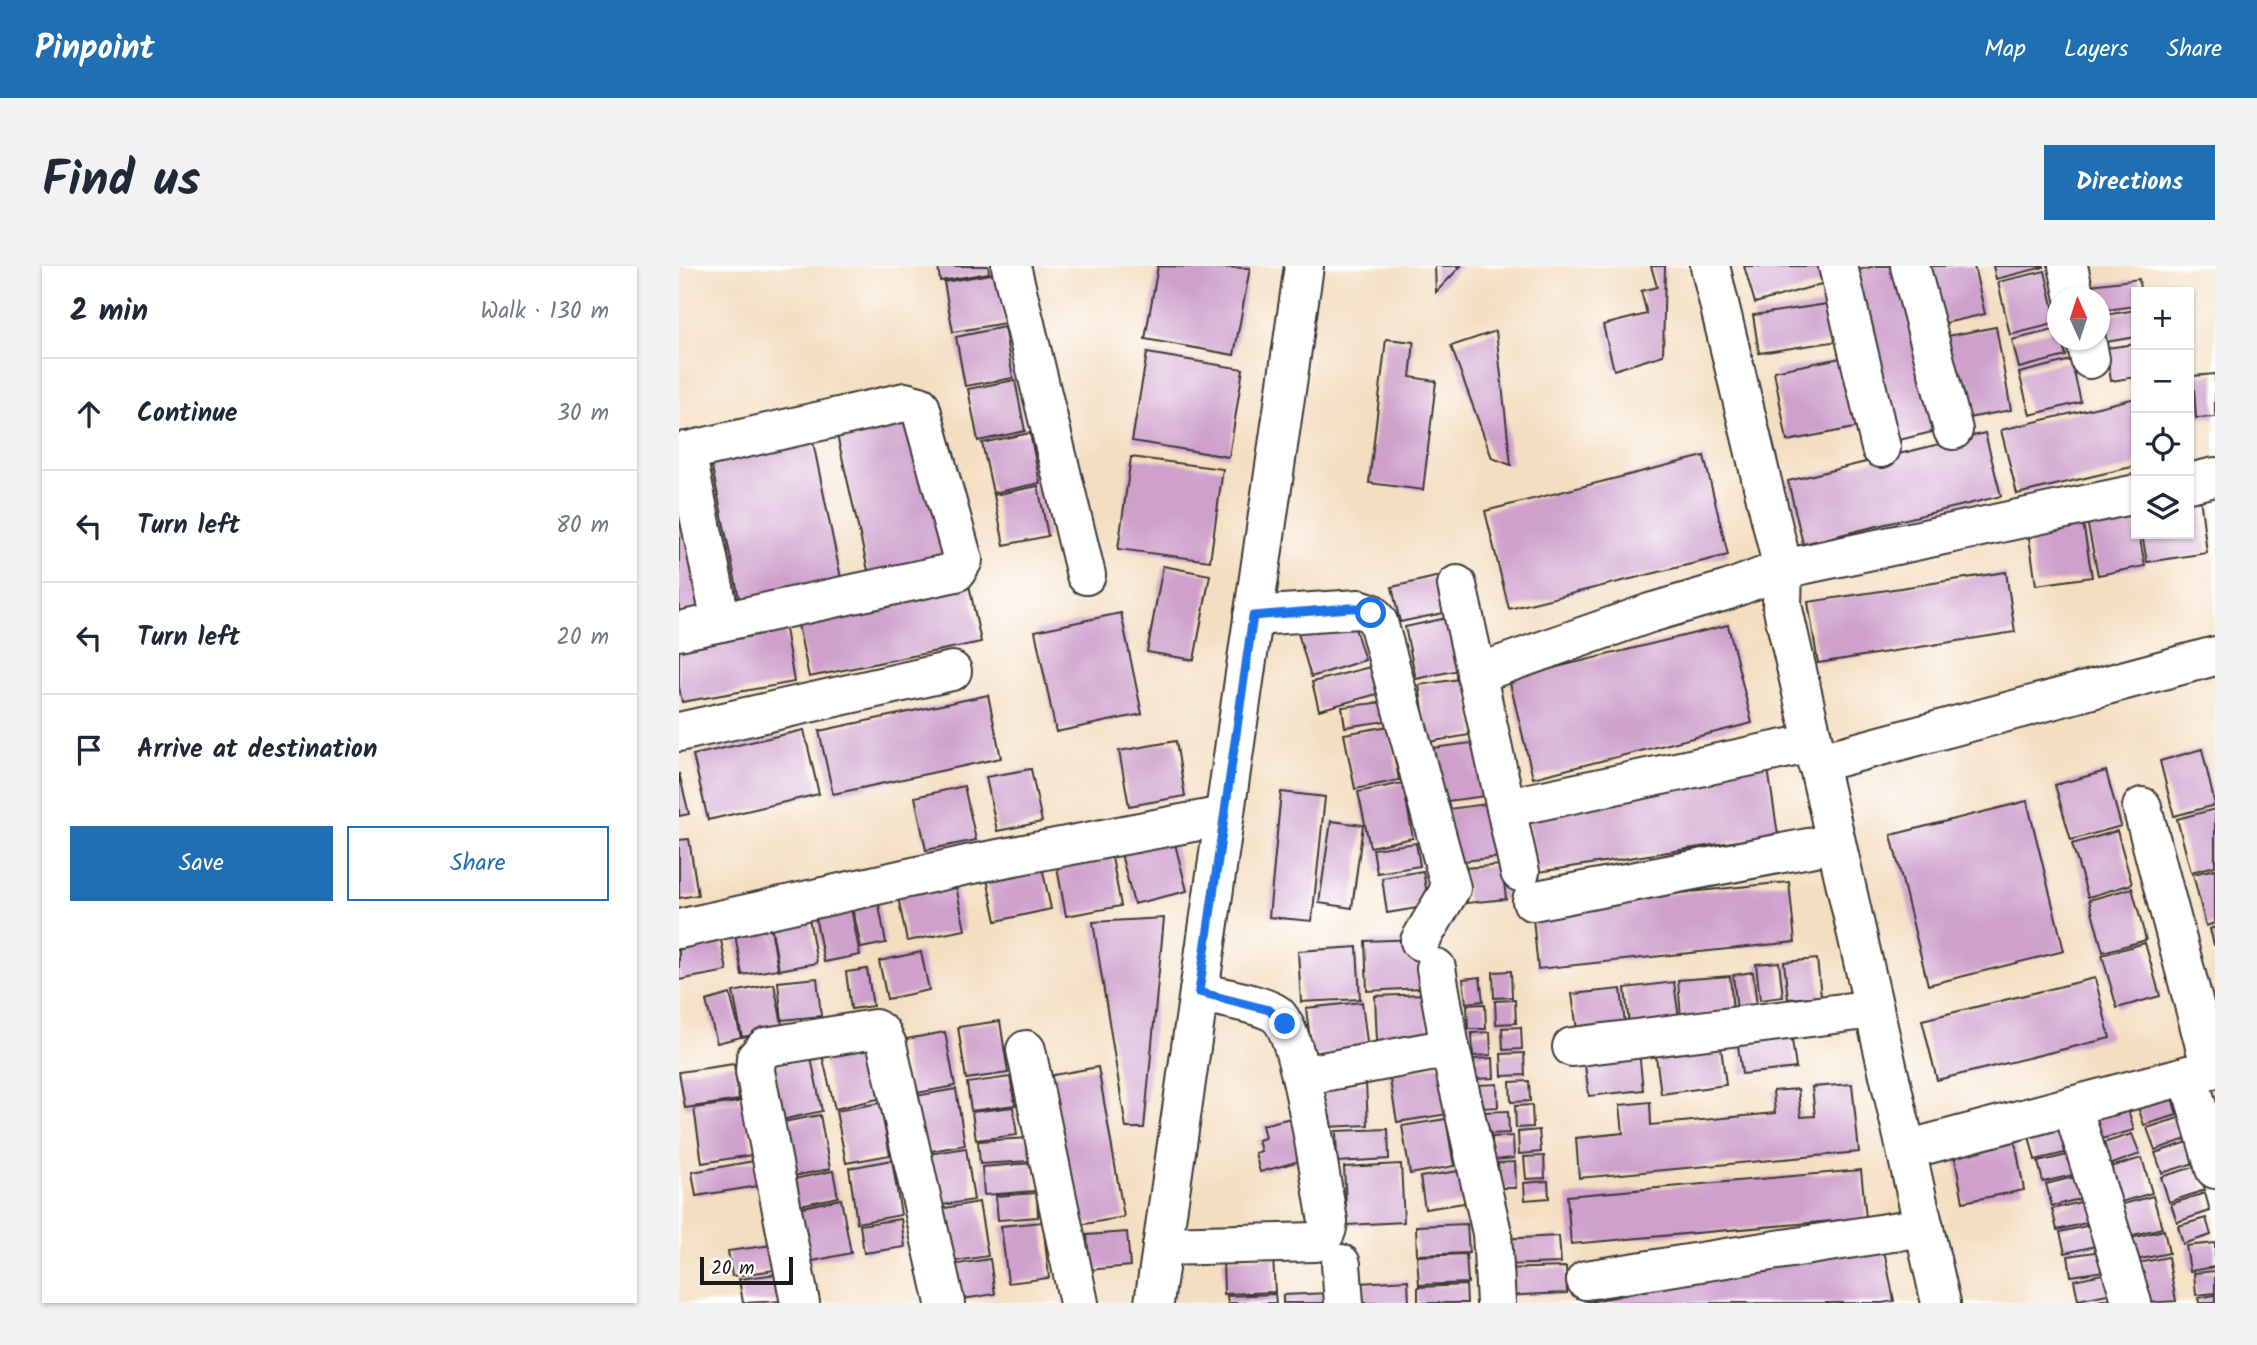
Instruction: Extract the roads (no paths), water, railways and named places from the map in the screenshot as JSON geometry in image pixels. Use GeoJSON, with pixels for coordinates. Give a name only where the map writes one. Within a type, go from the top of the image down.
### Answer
{"type":"FeatureCollection","features":[{"type":"Feature","properties":{"kind":"street"},"geometry":{"type":"LineString","coordinates":[[1011,266],[1086,575]]}},
{"type":"Feature","properties":{"kind":"street"},"geometry":{"type":"LineString","coordinates":[[1154,1303],[1304,266]]}},
{"type":"Feature","properties":{"kind":"street"},"geometry":{"type":"LineString","coordinates":[[1710,266],[1783,569],[1782,605],[1941,1303]]}},
{"type":"Feature","properties":{"kind":"street"},"geometry":{"type":"LineString","coordinates":[[1838,266],[1881,448]]}},
{"type":"Feature","properties":{"kind":"street"},"geometry":{"type":"LineString","coordinates":[[1910,266],[1953,430]]}},
{"type":"Feature","properties":{"kind":"street"},"geometry":{"type":"LineString","coordinates":[[2068,266],[2073,287]]}},
{"type":"Feature","properties":{"kind":"street"},"geometry":{"type":"LineString","coordinates":[[681,448],[852,402]]}},
{"type":"Feature","properties":{"kind":"street"},"geometry":{"type":"LineString","coordinates":[[679,631],[955,572],[963,560],[920,406],[905,402],[681,448]]}},
{"type":"Feature","properties":{"kind":"street"},"geometry":{"type":"LineString","coordinates":[[681,448],[721,622]]}},
{"type":"Feature","properties":{"kind":"street"},"geometry":{"type":"LineString","coordinates":[[2194,482],[2215,477]]}},
{"type":"Feature","properties":{"kind":"street"},"geometry":{"type":"LineString","coordinates":[[1476,674],[1783,569],[2131,495]]}},
{"type":"Feature","properties":{"kind":"street"},"geometry":{"type":"LineString","coordinates":[[1457,585],[1526,886],[1835,843]]}},
{"type":"Feature","properties":{"kind":"street"},"geometry":{"type":"LineString","coordinates":[[1253,616],[1359,608],[1371,613],[1378,622],[1451,888],[1428,954],[1492,1233],[1496,1303]]}},
{"type":"Feature","properties":{"kind":"street"},"geometry":{"type":"LineString","coordinates":[[1506,808],[1815,753],[2215,656]]}},
{"type":"Feature","properties":{"kind":"street"},"geometry":{"type":"LineString","coordinates":[[679,732],[952,671]]}},
{"type":"Feature","properties":{"kind":"street"},"geometry":{"type":"LineString","coordinates":[[2142,807],[2205,1071],[2215,1168]]}},
{"type":"Feature","properties":{"kind":"street"},"geometry":{"type":"LineString","coordinates":[[679,929],[967,865],[1224,816]]}},
{"type":"Feature","properties":{"kind":"street"},"geometry":{"type":"LineString","coordinates":[[1162,1246],[1316,1242],[1327,1231],[1328,1221],[1301,1076],[1289,1032],[1278,1016],[1269,1010],[1199,992]]}},
{"type":"Feature","properties":{"kind":"street"},"geometry":{"type":"LineString","coordinates":[[1572,1047],[1874,1009]]}},
{"type":"Feature","properties":{"kind":"street"},"geometry":{"type":"LineString","coordinates":[[800,1303],[755,1071],[756,1058],[766,1047],[876,1029],[883,1034],[887,1045],[945,1303]]}},
{"type":"Feature","properties":{"kind":"street"},"geometry":{"type":"LineString","coordinates":[[1301,1076],[1450,1048]]}},
{"type":"Feature","properties":{"kind":"street"},"geometry":{"type":"LineString","coordinates":[[1026,1049],[1079,1303]]}},
{"type":"Feature","properties":{"kind":"street"},"geometry":{"type":"LineString","coordinates":[[1906,1150],[2205,1071]]}},
{"type":"Feature","properties":{"kind":"street"},"geometry":{"type":"LineString","coordinates":[[2072,1106],[2132,1303]]}},
{"type":"Feature","properties":{"kind":"street"},"geometry":{"type":"LineString","coordinates":[[1586,1280],[1924,1227]]}},
{"type":"Feature","properties":{"kind":"street"},"geometry":{"type":"LineString","coordinates":[[1341,1264],[1344,1303]]}}]}
